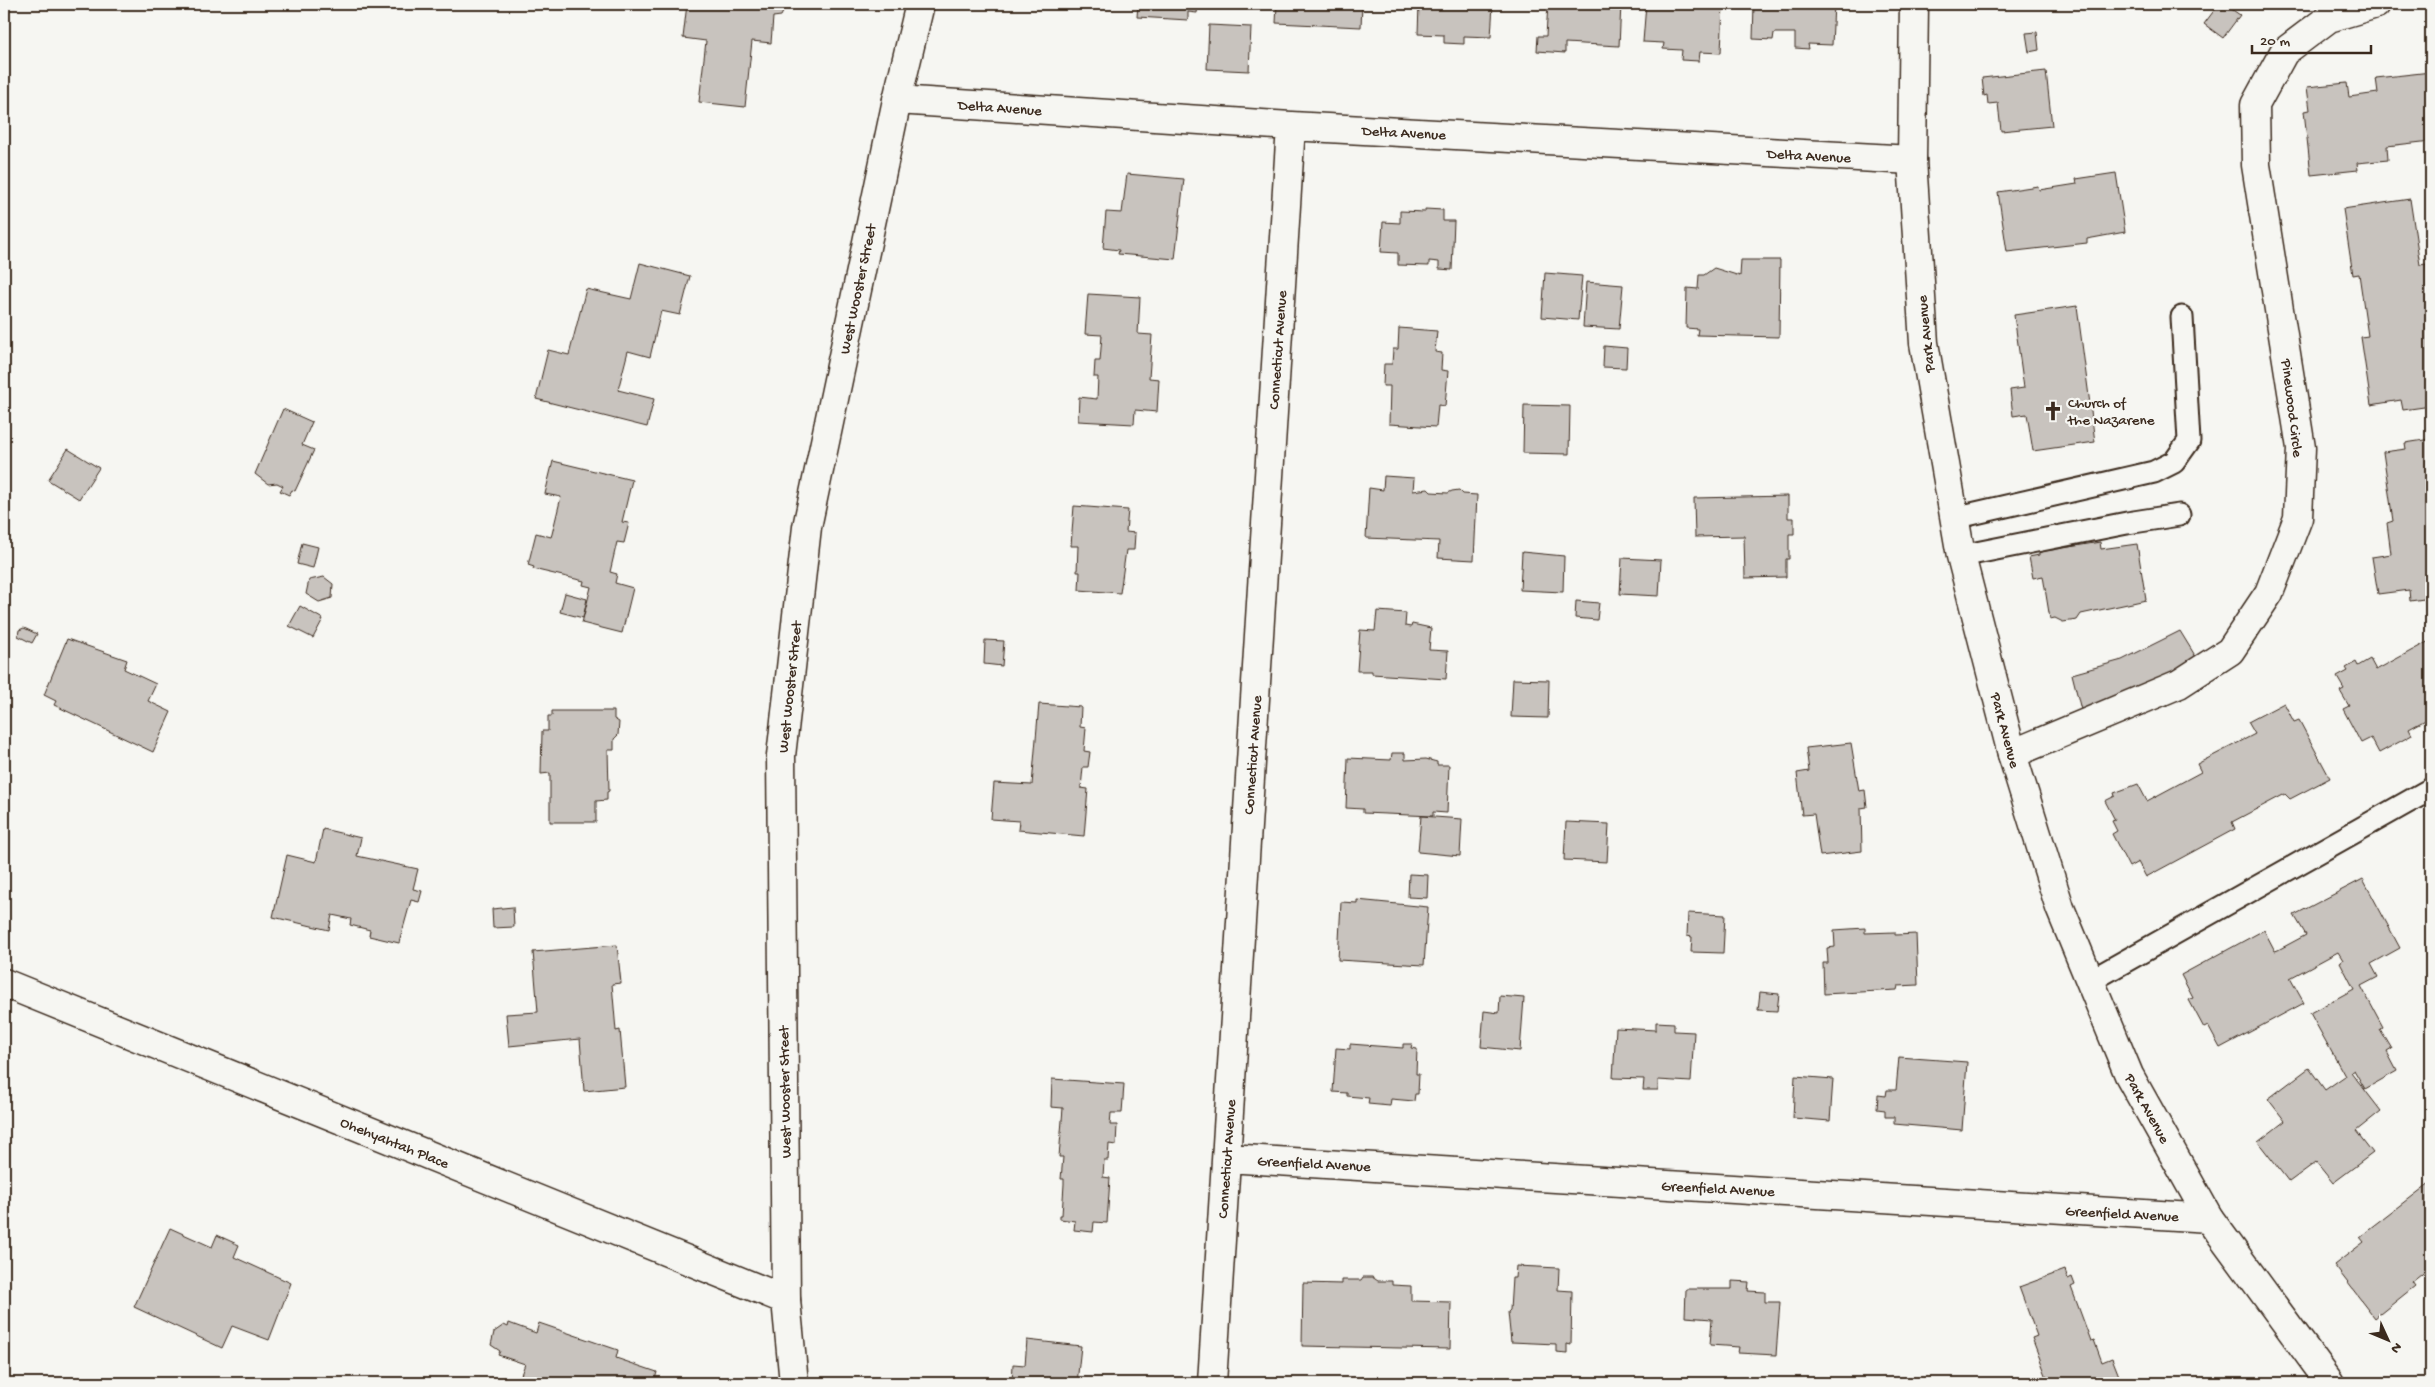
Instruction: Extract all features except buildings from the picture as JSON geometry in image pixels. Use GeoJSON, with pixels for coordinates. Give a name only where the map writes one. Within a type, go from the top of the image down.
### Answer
{"type":"FeatureCollection","features":[{"type":"Feature","properties":{"kind":"street","name":"West Wooster Street"},"geometry":{"type":"LineString","coordinates":[[794,1383],[786,1300],[781,756],[807,527],[897,100],[920,4]]}},
{"type":"Feature","properties":{"kind":"street","name":"Park Avenue"},"geometry":{"type":"LineString","coordinates":[[1914,4],[1912,160],[1924,343],[1961,556],[2012,754],[2060,908],[2129,1075],[2209,1218],[2330,1383]]}},
{"type":"Feature","properties":{"kind":"street","name":"Pinewood Circle"},"geometry":{"type":"LineString","coordinates":[[2012,754],[2179,684],[2230,651],[2269,593],[2298,518],[2301,448],[2256,165],[2255,105],[2284,52],[2329,18],[2376,4]]}},
{"type":"Feature","properties":{"kind":"street","name":"Delta Avenue"},"geometry":{"type":"LineString","coordinates":[[897,100],[1291,126],[1912,160]]}},
{"type":"Feature","properties":{"kind":"street","name":"Connecticut Avenue"},"geometry":{"type":"LineString","coordinates":[[1212,1383],[1291,126]]}},
{"type":"Feature","properties":{"kind":"street","name":"Ohehyahtah Place"},"geometry":{"type":"LineString","coordinates":[[4,983],[786,1300]]}},
{"type":"Feature","properties":{"kind":"street","name":"Greenfield Avenue"},"geometry":{"type":"LineString","coordinates":[[1226,1158],[2209,1218]]}},
{"type":"Feature","properties":{"kind":"lane"},"geometry":{"type":"LineString","coordinates":[[1954,518],[2154,472],[2174,462],[2190,441],[2182,317]]}},
{"type":"Feature","properties":{"kind":"lane"},"geometry":{"type":"LineString","coordinates":[[1961,556],[2127,523],[2179,515]]}},
{"type":"Feature","properties":{"kind":"lane"},"geometry":{"type":"LineString","coordinates":[[2090,981],[2431,789]]}},
{"type":"Feature","properties":{"kind":"place","name":"Church of the Nazarene"},"geometry":{"type":"Point","coordinates":[2053,411]}}]}
